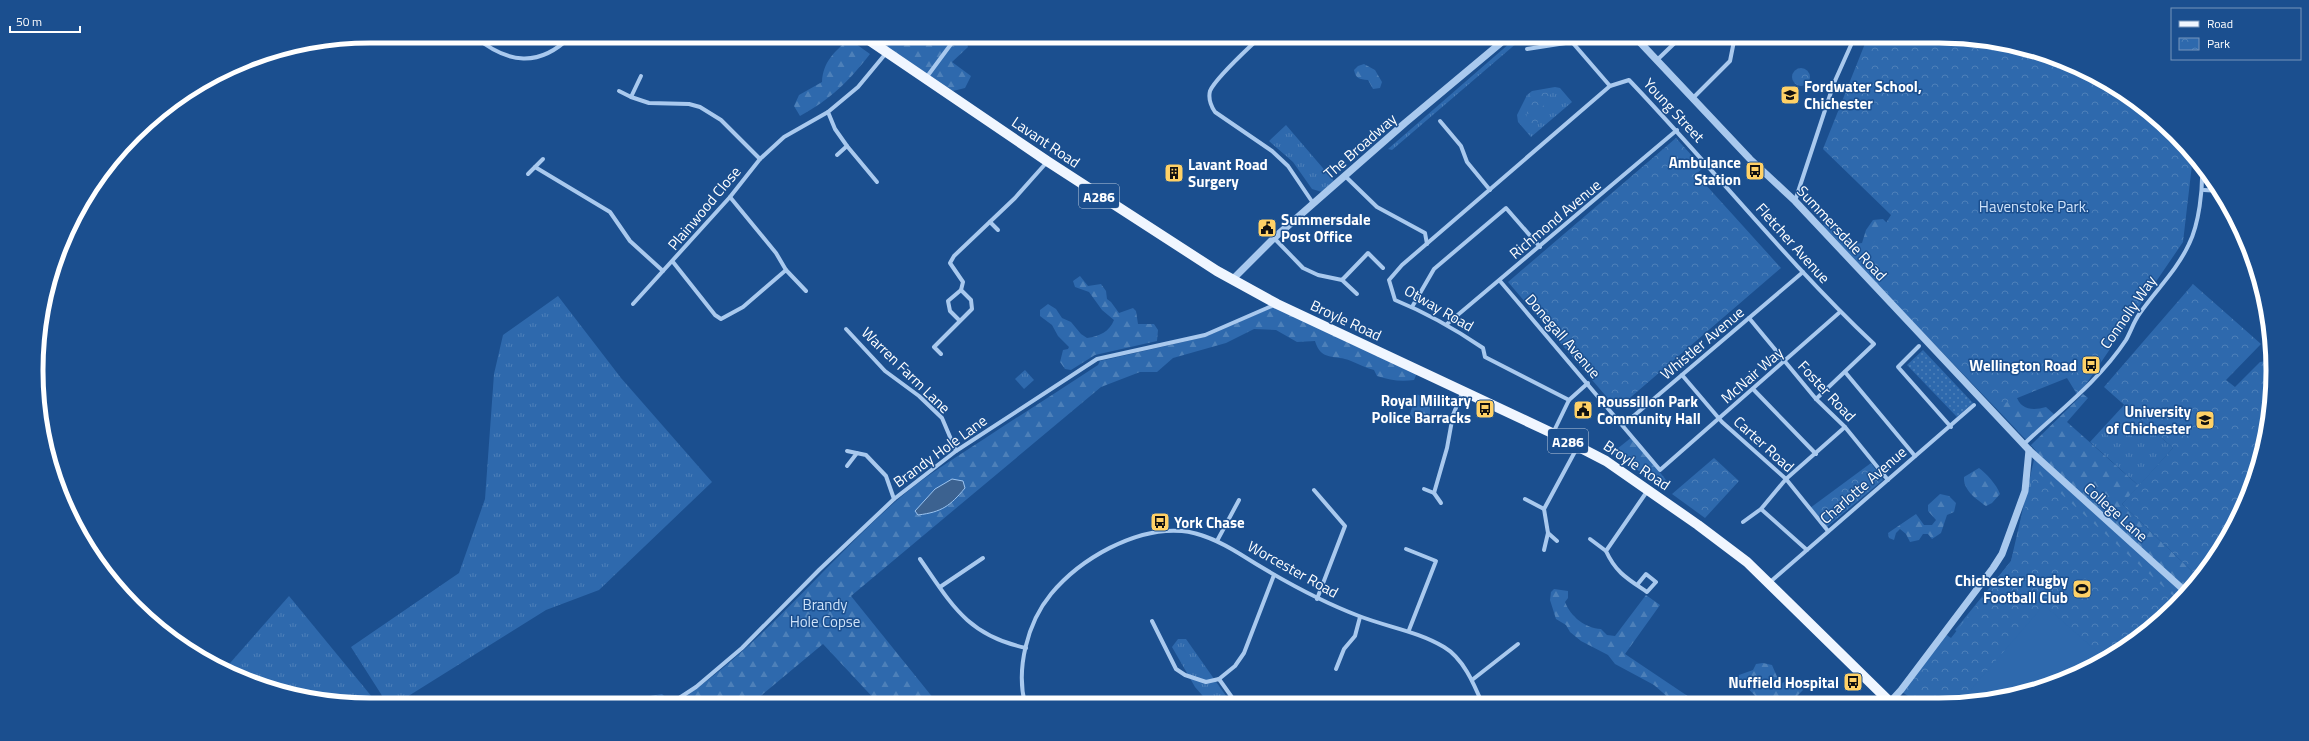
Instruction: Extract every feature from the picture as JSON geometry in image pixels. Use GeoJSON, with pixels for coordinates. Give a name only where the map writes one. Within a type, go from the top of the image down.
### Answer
{"type":"FeatureCollection","features":[{"type":"Feature","properties":{"kind":"main road","name":"Lavant Road"},"geometry":{"type":"LineString","coordinates":[[874,43],[1047,161],[1156,233],[1232,280],[1276,304]]}},
{"type":"Feature","properties":{"kind":"main road","name":"Broyle Road"},"geometry":{"type":"LineString","coordinates":[[1276,304],[1552,433],[1606,461],[1726,546],[1769,583],[1886,698]]}},
{"type":"Feature","properties":{"kind":"street"},"geometry":{"type":"LineString","coordinates":[[485,43],[506,56],[526,60],[545,56],[563,43]]}},
{"type":"Feature","properties":{"kind":"street"},"geometry":{"type":"LineString","coordinates":[[926,78],[952,43]]}},
{"type":"Feature","properties":{"kind":"street"},"geometry":{"type":"LineString","coordinates":[[1254,43],[1216,81],[1210,92],[1210,104],[1215,112],[1272,151],[1288,166],[1313,204]]}},
{"type":"Feature","properties":{"kind":"street","name":"The Broadway"},"geometry":{"type":"LineString","coordinates":[[1232,280],[1274,238],[1502,43]]}},
{"type":"Feature","properties":{"kind":"street"},"geometry":{"type":"LineString","coordinates":[[1527,49],[1566,43]]}},
{"type":"Feature","properties":{"kind":"street"},"geometry":{"type":"LineString","coordinates":[[1573,43],[1610,86]]}},
{"type":"Feature","properties":{"kind":"street","name":"Summersdale Road"},"geometry":{"type":"LineString","coordinates":[[1641,43],[1750,159],[1795,201],[2029,450]]}},
{"type":"Feature","properties":{"kind":"street"},"geometry":{"type":"LineString","coordinates":[[1657,60],[1675,43]]}},
{"type":"Feature","properties":{"kind":"street"},"geometry":{"type":"LineString","coordinates":[[1693,98],[1730,61],[1734,43]]}},
{"type":"Feature","properties":{"kind":"street"},"geometry":{"type":"LineString","coordinates":[[1795,201],[1834,83],[1851,43]]}},
{"type":"Feature","properties":{"kind":"street","name":"Plainwood Close"},"geometry":{"type":"LineString","coordinates":[[633,304],[673,262],[730,197],[760,158],[784,138],[828,112],[858,87],[887,51]]}},
{"type":"Feature","properties":{"kind":"street"},"geometry":{"type":"LineString","coordinates":[[632,97],[641,76]]}},
{"type":"Feature","properties":{"kind":"street","name":"Young Street"},"geometry":{"type":"LineString","coordinates":[[1610,86],[1629,80],[1698,154]]}},
{"type":"Feature","properties":{"kind":"street","name":"Otway Road"},"geometry":{"type":"LineString","coordinates":[[1570,400],[1485,357],[1483,348],[1447,324],[1395,300],[1389,280],[1402,265],[1610,86]]}},
{"type":"Feature","properties":{"kind":"street","name":"Plainwood Close"},"geometry":{"type":"LineString","coordinates":[[619,91],[649,104],[689,104],[700,107],[721,120],[760,158]]}},
{"type":"Feature","properties":{"kind":"street"},"geometry":{"type":"LineString","coordinates":[[828,112],[835,129],[877,182]]}},
{"type":"Feature","properties":{"kind":"street"},"geometry":{"type":"LineString","coordinates":[[1440,121],[1461,146],[1467,162],[1490,190]]}},
{"type":"Feature","properties":{"kind":"street","name":"Richmond Avenue"},"geometry":{"type":"LineString","coordinates":[[1447,324],[1677,130]]}},
{"type":"Feature","properties":{"kind":"street"},"geometry":{"type":"LineString","coordinates":[[837,155],[847,146]]}},
{"type":"Feature","properties":{"kind":"street","name":"Fletcher Avenue"},"geometry":{"type":"LineString","coordinates":[[1698,154],[1840,312],[1874,344],[1845,372]]}},
{"type":"Feature","properties":{"kind":"street"},"geometry":{"type":"LineString","coordinates":[[528,174],[543,159]]}},
{"type":"Feature","properties":{"kind":"street"},"geometry":{"type":"LineString","coordinates":[[959,320],[950,311],[948,301],[961,290],[963,282],[950,263],[954,256],[1015,198],[1047,161]]}},
{"type":"Feature","properties":{"kind":"street","name":"Plainwood Close"},"geometry":{"type":"LineString","coordinates":[[536,167],[610,212],[630,242],[663,271]]}},
{"type":"Feature","properties":{"kind":"street"},"geometry":{"type":"LineString","coordinates":[[1345,176],[1377,207],[1425,233],[1427,244]]}},
{"type":"Feature","properties":{"kind":"street","name":"Connolly Way"},"geometry":{"type":"LineString","coordinates":[[2024,444],[2078,396],[2126,340],[2139,314],[2169,276],[2190,244],[2204,190],[2203,178]]}},
{"type":"Feature","properties":{"kind":"street"},"geometry":{"type":"LineString","coordinates":[[2204,190],[2212,190]]}},
{"type":"Feature","properties":{"kind":"street"},"geometry":{"type":"LineString","coordinates":[[730,197],[776,253],[786,270],[806,291]]}},
{"type":"Feature","properties":{"kind":"street"},"geometry":{"type":"LineString","coordinates":[[1412,307],[1434,269],[1506,208],[1540,247]]}},
{"type":"Feature","properties":{"kind":"street"},"geometry":{"type":"LineString","coordinates":[[990,222],[998,230]]}},
{"type":"Feature","properties":{"kind":"street"},"geometry":{"type":"LineString","coordinates":[[1274,238],[1303,268],[1318,275],[1342,280],[1357,294]]}},
{"type":"Feature","properties":{"kind":"street"},"geometry":{"type":"LineString","coordinates":[[1342,280],[1368,253],[1384,268]]}},
{"type":"Feature","properties":{"kind":"street"},"geometry":{"type":"LineString","coordinates":[[673,262],[715,315],[721,319],[743,307],[786,270]]}},
{"type":"Feature","properties":{"kind":"street","name":"Whistler Avenue"},"geometry":{"type":"LineString","coordinates":[[1623,425],[1803,272]]}},
{"type":"Feature","properties":{"kind":"street","name":"Donegall Avenue"},"geometry":{"type":"LineString","coordinates":[[1500,280],[1623,425]]}},
{"type":"Feature","properties":{"kind":"street"},"geometry":{"type":"LineString","coordinates":[[941,354],[934,347],[959,320],[972,309],[971,300],[961,290]]}},
{"type":"Feature","properties":{"kind":"street","name":"Brandy Hole Lane"},"geometry":{"type":"LineString","coordinates":[[679,698],[696,687],[737,653],[784,608],[840,549],[894,499],[956,451],[1097,359],[1205,335],[1276,304]]}},
{"type":"Feature","properties":{"kind":"street","name":"McNair Way"},"geometry":{"type":"LineString","coordinates":[[1623,425],[1660,470],[1785,363],[1840,312]]}},
{"type":"Feature","properties":{"kind":"street","name":"Foster Road"},"geometry":{"type":"LineString","coordinates":[[1749,318],[1785,363],[1816,399],[1845,428],[1888,480]]}},
{"type":"Feature","properties":{"kind":"street","name":"Warren Farm Lane"},"geometry":{"type":"LineString","coordinates":[[846,329],[885,371],[919,396],[942,418],[956,451]]}},
{"type":"Feature","properties":{"kind":"street"},"geometry":{"type":"LineString","coordinates":[[1919,346],[1898,367],[1951,427]]}},
{"type":"Feature","properties":{"kind":"street"},"geometry":{"type":"LineString","coordinates":[[1816,399],[1845,372],[1915,456]]}},
{"type":"Feature","properties":{"kind":"street","name":"Carter Road"},"geometry":{"type":"LineString","coordinates":[[1682,375],[1720,419],[1786,479],[1828,531]]}},
{"type":"Feature","properties":{"kind":"street"},"geometry":{"type":"LineString","coordinates":[[1552,433],[1570,400],[1588,383]]}},
{"type":"Feature","properties":{"kind":"street"},"geometry":{"type":"LineString","coordinates":[[1754,389],[1816,454]]}},
{"type":"Feature","properties":{"kind":"street"},"geometry":{"type":"LineString","coordinates":[[1434,493],[1447,448],[1453,415],[1463,391]]}},
{"type":"Feature","properties":{"kind":"street","name":"Charlotte Avenue"},"geometry":{"type":"LineString","coordinates":[[1769,583],[1915,456],[1951,427],[1974,405]]}},
{"type":"Feature","properties":{"kind":"street"},"geometry":{"type":"LineString","coordinates":[[1743,522],[1760,509],[1786,479],[1845,428]]}},
{"type":"Feature","properties":{"kind":"street"},"geometry":{"type":"LineString","coordinates":[[1544,550],[1548,533],[1544,509],[1578,446]]}},
{"type":"Feature","properties":{"kind":"street"},"geometry":{"type":"LineString","coordinates":[[1894,698],[1994,568],[2002,554],[2025,491],[2029,450]]}},
{"type":"Feature","properties":{"kind":"street","name":"College Lane"},"geometry":{"type":"LineString","coordinates":[[2029,450],[2182,589]]}},
{"type":"Feature","properties":{"kind":"street"},"geometry":{"type":"LineString","coordinates":[[847,451],[866,456],[886,476],[894,499]]}},
{"type":"Feature","properties":{"kind":"street"},"geometry":{"type":"LineString","coordinates":[[847,466],[857,454]]}},
{"type":"Feature","properties":{"kind":"street"},"geometry":{"type":"LineString","coordinates":[[1424,489],[1434,493],[1441,503]]}},
{"type":"Feature","properties":{"kind":"street"},"geometry":{"type":"LineString","coordinates":[[1314,490],[1345,526],[1317,598]]}},
{"type":"Feature","properties":{"kind":"street"},"geometry":{"type":"LineString","coordinates":[[1606,551],[1649,490]]}},
{"type":"Feature","properties":{"kind":"street"},"geometry":{"type":"LineString","coordinates":[[1524,499],[1544,509]]}},
{"type":"Feature","properties":{"kind":"street"},"geometry":{"type":"LineString","coordinates":[[1217,541],[1239,500]]}},
{"type":"Feature","properties":{"kind":"street"},"geometry":{"type":"LineString","coordinates":[[1760,509],[1807,550]]}},
{"type":"Feature","properties":{"kind":"street","name":"Worcester Road"},"geometry":{"type":"LineString","coordinates":[[1024,698],[1021,680],[1026,648],[1037,617],[1050,595],[1073,572],[1102,553],[1130,540],[1167,531],[1193,532],[1217,541],[1274,575],[1317,598],[1360,617],[1409,630],[1445,647],[1460,663],[1472,680],[1480,698]]}},
{"type":"Feature","properties":{"kind":"street"},"geometry":{"type":"LineString","coordinates":[[1548,533],[1557,541]]}},
{"type":"Feature","properties":{"kind":"street"},"geometry":{"type":"LineString","coordinates":[[1590,539],[1606,551],[1613,567],[1637,585],[1647,592],[1656,582],[1646,574],[1637,585]]}},
{"type":"Feature","properties":{"kind":"street"},"geometry":{"type":"LineString","coordinates":[[1406,549],[1436,561],[1409,630]]}},
{"type":"Feature","properties":{"kind":"street"},"geometry":{"type":"LineString","coordinates":[[940,587],[983,558]]}},
{"type":"Feature","properties":{"kind":"street"},"geometry":{"type":"LineString","coordinates":[[920,559],[960,614],[979,631],[1009,644],[1026,648]]}},
{"type":"Feature","properties":{"kind":"street"},"geometry":{"type":"LineString","coordinates":[[1152,622],[1176,669],[1186,675],[1206,682],[1220,679],[1235,666],[1244,653],[1274,575]]}},
{"type":"Feature","properties":{"kind":"street"},"geometry":{"type":"LineString","coordinates":[[1336,669],[1344,649],[1355,636],[1360,617]]}},
{"type":"Feature","properties":{"kind":"street"},"geometry":{"type":"LineString","coordinates":[[1472,680],[1518,644]]}},
{"type":"Feature","properties":{"kind":"street"},"geometry":{"type":"LineString","coordinates":[[1220,679],[1233,698]]}},
{"type":"Feature","properties":{"kind":"green space"},"geometry":{"type":"Polygon","coordinates":[[[845,43],[855,43],[870,54],[855,73],[839,89],[811,110],[800,116],[794,106],[799,95],[822,82],[827,63],[845,43]]]}},
{"type":"Feature","properties":{"kind":"green space"},"geometry":{"type":"Polygon","coordinates":[[[881,43],[967,43],[968,47],[952,62],[971,76],[965,88],[953,91],[881,43]]]}},
{"type":"Feature","properties":{"kind":"green space"},"geometry":{"type":"Polygon","coordinates":[[[1510,43],[1517,43],[1392,150],[1388,149],[1510,43]]]}},
{"type":"Feature","properties":{"kind":"green space","name":"Havenstoke Park."},"geometry":{"type":"Polygon","coordinates":[[[1865,43],[1960,44],[2002,49],[2023,54],[2064,68],[2120,98],[2154,124],[2185,155],[2192,164],[2183,242],[2078,396],[2067,378],[1995,407],[1859,266],[1891,215],[1823,149],[1865,43]]]}},
{"type":"Feature","properties":{"kind":"green space"},"geometry":{"type":"Polygon","coordinates":[[[1364,64],[1375,70],[1382,82],[1380,88],[1373,89],[1368,80],[1357,77],[1354,70],[1358,66],[1364,64]]]}},
{"type":"Feature","properties":{"kind":"green space"},"geometry":{"type":"Polygon","coordinates":[[[1801,68],[1807,71],[1810,77],[1807,83],[1801,86],[1795,83],[1792,77],[1795,71],[1801,68]]]}},
{"type":"Feature","properties":{"kind":"green space"},"geometry":{"type":"Polygon","coordinates":[[[1555,87],[1560,88],[1572,102],[1531,137],[1518,122],[1517,115],[1527,95],[1532,91],[1555,87]]]}},
{"type":"Feature","properties":{"kind":"green space"},"geometry":{"type":"Polygon","coordinates":[[[1550,92],[1550,101],[1539,109],[1537,128],[1524,127],[1531,94],[1550,92]]]}},
{"type":"Feature","properties":{"kind":"green space"},"geometry":{"type":"Polygon","coordinates":[[[1286,125],[1334,181],[1322,192],[1312,189],[1293,162],[1269,141],[1286,125]]]}},
{"type":"Feature","properties":{"kind":"green space"},"geometry":{"type":"Polygon","coordinates":[[[1676,138],[1703,168],[1696,174],[1781,268],[1617,409],[1508,282],[1676,138]]]}},
{"type":"Feature","properties":{"kind":"green space"},"geometry":{"type":"Polygon","coordinates":[[[1883,219],[1892,228],[1870,277],[1823,225],[1830,223],[1854,244],[1862,243],[1866,230],[1873,220],[1883,219]]]}},
{"type":"Feature","properties":{"kind":"green space"},"geometry":{"type":"Polygon","coordinates":[[[1080,276],[1088,286],[1101,284],[1106,291],[1107,299],[1119,313],[1133,308],[1136,311],[1138,324],[1154,324],[1158,330],[1157,341],[1095,355],[1071,370],[1065,369],[1060,362],[1063,350],[1068,349],[1069,347],[1058,336],[1052,325],[1040,316],[1040,310],[1048,304],[1056,309],[1062,318],[1071,322],[1081,334],[1087,338],[1104,333],[1110,328],[1114,320],[1102,310],[1089,292],[1075,287],[1073,281],[1080,276]]]}},
{"type":"Feature","properties":{"kind":"green space","name":"University of Chichester"},"geometry":{"type":"Polygon","coordinates":[[[2193,284],[2261,344],[2226,380],[2235,387],[2260,362],[2266,361],[2265,392],[2260,434],[2249,476],[2222,534],[2195,574],[2122,504],[2173,448],[2104,387],[2193,284]]]}},
{"type":"Feature","properties":{"kind":"green space"},"geometry":{"type":"Polygon","coordinates":[[[558,296],[621,378],[712,482],[599,590],[546,610],[405,698],[384,698],[351,647],[459,573],[485,499],[494,374],[503,335],[558,296]]]}},
{"type":"Feature","properties":{"kind":"green space","name":"Brandy Hole Copse"},"geometry":{"type":"Polygon","coordinates":[[[1274,307],[1417,373],[1414,380],[1404,381],[1386,379],[1377,376],[1374,370],[1354,362],[1325,355],[1318,348],[1315,341],[1297,342],[1276,330],[1254,329],[1226,343],[1173,358],[1157,372],[1140,372],[1101,387],[851,596],[933,698],[873,698],[823,644],[758,698],[683,698],[734,659],[868,527],[905,493],[949,461],[1098,365],[1100,361],[1205,337],[1274,307]]]}},
{"type":"Feature","properties":{"kind":"green space"},"geometry":{"type":"Polygon","coordinates":[[[1923,350],[1973,403],[1957,417],[1907,365],[1923,350]]]}},
{"type":"Feature","properties":{"kind":"green space"},"geometry":{"type":"Polygon","coordinates":[[[1959,369],[2016,395],[2021,404],[2028,408],[2036,409],[2046,407],[2056,416],[2028,442],[1959,369]]]}},
{"type":"Feature","properties":{"kind":"green space"},"geometry":{"type":"Polygon","coordinates":[[[1025,370],[1034,380],[1024,389],[1015,379],[1025,370]]]}},
{"type":"Feature","properties":{"kind":"green space"},"geometry":{"type":"Polygon","coordinates":[[[1416,394],[1424,397],[1424,401],[1432,405],[1430,408],[1430,414],[1424,421],[1415,420],[1410,414],[1416,394]]]}},
{"type":"Feature","properties":{"kind":"green space"},"geometry":{"type":"Polygon","coordinates":[[[2083,394],[2088,398],[2067,422],[2139,486],[2122,504],[2195,574],[2163,609],[1970,640],[1955,630],[2011,561],[2036,451],[2031,445],[2083,394]]]}},
{"type":"Feature","properties":{"kind":"green space"},"geometry":{"type":"Polygon","coordinates":[[[2124,405],[2173,448],[2139,486],[2090,442],[2124,405]]]}},
{"type":"Feature","properties":{"kind":"green space"},"geometry":{"type":"Polygon","coordinates":[[[2262,418],[2260,431],[2260,431],[2248,421],[2262,418]]]}},
{"type":"Feature","properties":{"kind":"green space"},"geometry":{"type":"Polygon","coordinates":[[[1632,437],[1666,480],[1660,485],[1612,453],[1632,437]]]}},
{"type":"Feature","properties":{"kind":"green space"},"geometry":{"type":"Polygon","coordinates":[[[1714,458],[1739,481],[1705,518],[1672,494],[1714,458]]]}},
{"type":"Feature","properties":{"kind":"green space"},"geometry":{"type":"Polygon","coordinates":[[[1871,463],[1883,480],[1827,527],[1810,508],[1871,463]]]}},
{"type":"Feature","properties":{"kind":"green space"},"geometry":{"type":"Polygon","coordinates":[[[1979,468],[1991,480],[2000,494],[1992,503],[1986,506],[1971,494],[1964,482],[1964,477],[1979,468]]]}},
{"type":"Feature","properties":{"kind":"green space"},"geometry":{"type":"Polygon","coordinates":[[[2035,470],[2175,597],[2154,617],[2120,643],[2083,664],[2044,681],[2002,692],[1981,695],[1938,698],[1907,698],[1908,696],[1902,692],[1945,634],[1951,638],[2011,561],[2035,470]]]}},
{"type":"Feature","properties":{"kind":"green space"},"geometry":{"type":"Polygon","coordinates":[[[1940,494],[1949,496],[1956,503],[1954,512],[1947,515],[1941,533],[1932,539],[1928,534],[1923,534],[1919,540],[1910,542],[1906,534],[1900,529],[1896,533],[1894,540],[1889,538],[1888,533],[1916,514],[1924,525],[1932,525],[1936,520],[1928,511],[1928,505],[1940,494]]]}},
{"type":"Feature","properties":{"kind":"green space"},"geometry":{"type":"Polygon","coordinates":[[[1554,589],[1568,591],[1568,598],[1565,602],[1579,621],[1589,626],[1601,629],[1607,635],[1615,636],[1646,595],[1660,605],[1625,654],[1691,698],[1669,698],[1654,685],[1615,664],[1608,655],[1581,641],[1570,632],[1566,625],[1556,619],[1550,600],[1551,592],[1554,589]]]}},
{"type":"Feature","properties":{"kind":"green space"},"geometry":{"type":"Polygon","coordinates":[[[289,596],[373,698],[307,692],[265,681],[228,665],[289,596]]]}},
{"type":"Feature","properties":{"kind":"green space"},"geometry":{"type":"Polygon","coordinates":[[[2044,605],[2101,655],[2044,681],[2002,692],[1965,697],[2044,605]]]}},
{"type":"Feature","properties":{"kind":"green space"},"geometry":{"type":"Polygon","coordinates":[[[1178,639],[1186,639],[1227,698],[1205,698],[1195,687],[1172,647],[1178,639]]]}},
{"type":"Feature","properties":{"kind":"green space"},"geometry":{"type":"Polygon","coordinates":[[[1763,663],[1772,665],[1778,679],[1782,683],[1790,679],[1799,683],[1803,690],[1795,698],[1757,698],[1738,678],[1739,675],[1753,670],[1756,664],[1763,663]]]}},
{"type":"Feature","properties":{"kind":"green space"},"geometry":{"type":"Polygon","coordinates":[[[662,694],[667,698],[643,698],[662,694]]]}},
{"type":"Feature","properties":{"kind":"shaded area"},"geometry":{"type":"Polygon","coordinates":[[[952,479],[963,481],[965,488],[960,494],[950,504],[939,510],[918,515],[915,511],[935,489],[952,479]]]}},
{"type":"Feature","properties":{"kind":"place","name":"Fordwater School, Chichester"},"geometry":{"type":"Point","coordinates":[1790,95]}},
{"type":"Feature","properties":{"kind":"place","name":"Ambulance Station"},"geometry":{"type":"Point","coordinates":[1755,171]}},
{"type":"Feature","properties":{"kind":"place","name":"Lavant Road Surgery"},"geometry":{"type":"Point","coordinates":[1174,173]}},
{"type":"Feature","properties":{"kind":"place","name":"Summersdale Post Office"},"geometry":{"type":"Point","coordinates":[1267,228]}},
{"type":"Feature","properties":{"kind":"place","name":"Wellington Road"},"geometry":{"type":"Point","coordinates":[2091,365]}},
{"type":"Feature","properties":{"kind":"place","name":"Royal Military Police Barracks"},"geometry":{"type":"Point","coordinates":[1485,409]}},
{"type":"Feature","properties":{"kind":"place","name":"Roussillon Park Community Hall"},"geometry":{"type":"Point","coordinates":[1583,410]}},
{"type":"Feature","properties":{"kind":"place","name":"University of Chichester"},"geometry":{"type":"Point","coordinates":[2205,420]}},
{"type":"Feature","properties":{"kind":"place","name":"York Chase"},"geometry":{"type":"Point","coordinates":[1160,522]}},
{"type":"Feature","properties":{"kind":"place","name":"Chichester Rugby Football Club"},"geometry":{"type":"Point","coordinates":[2082,589]}},
{"type":"Feature","properties":{"kind":"place","name":"Nuffield Hospital"},"geometry":{"type":"Point","coordinates":[1853,682]}}]}
